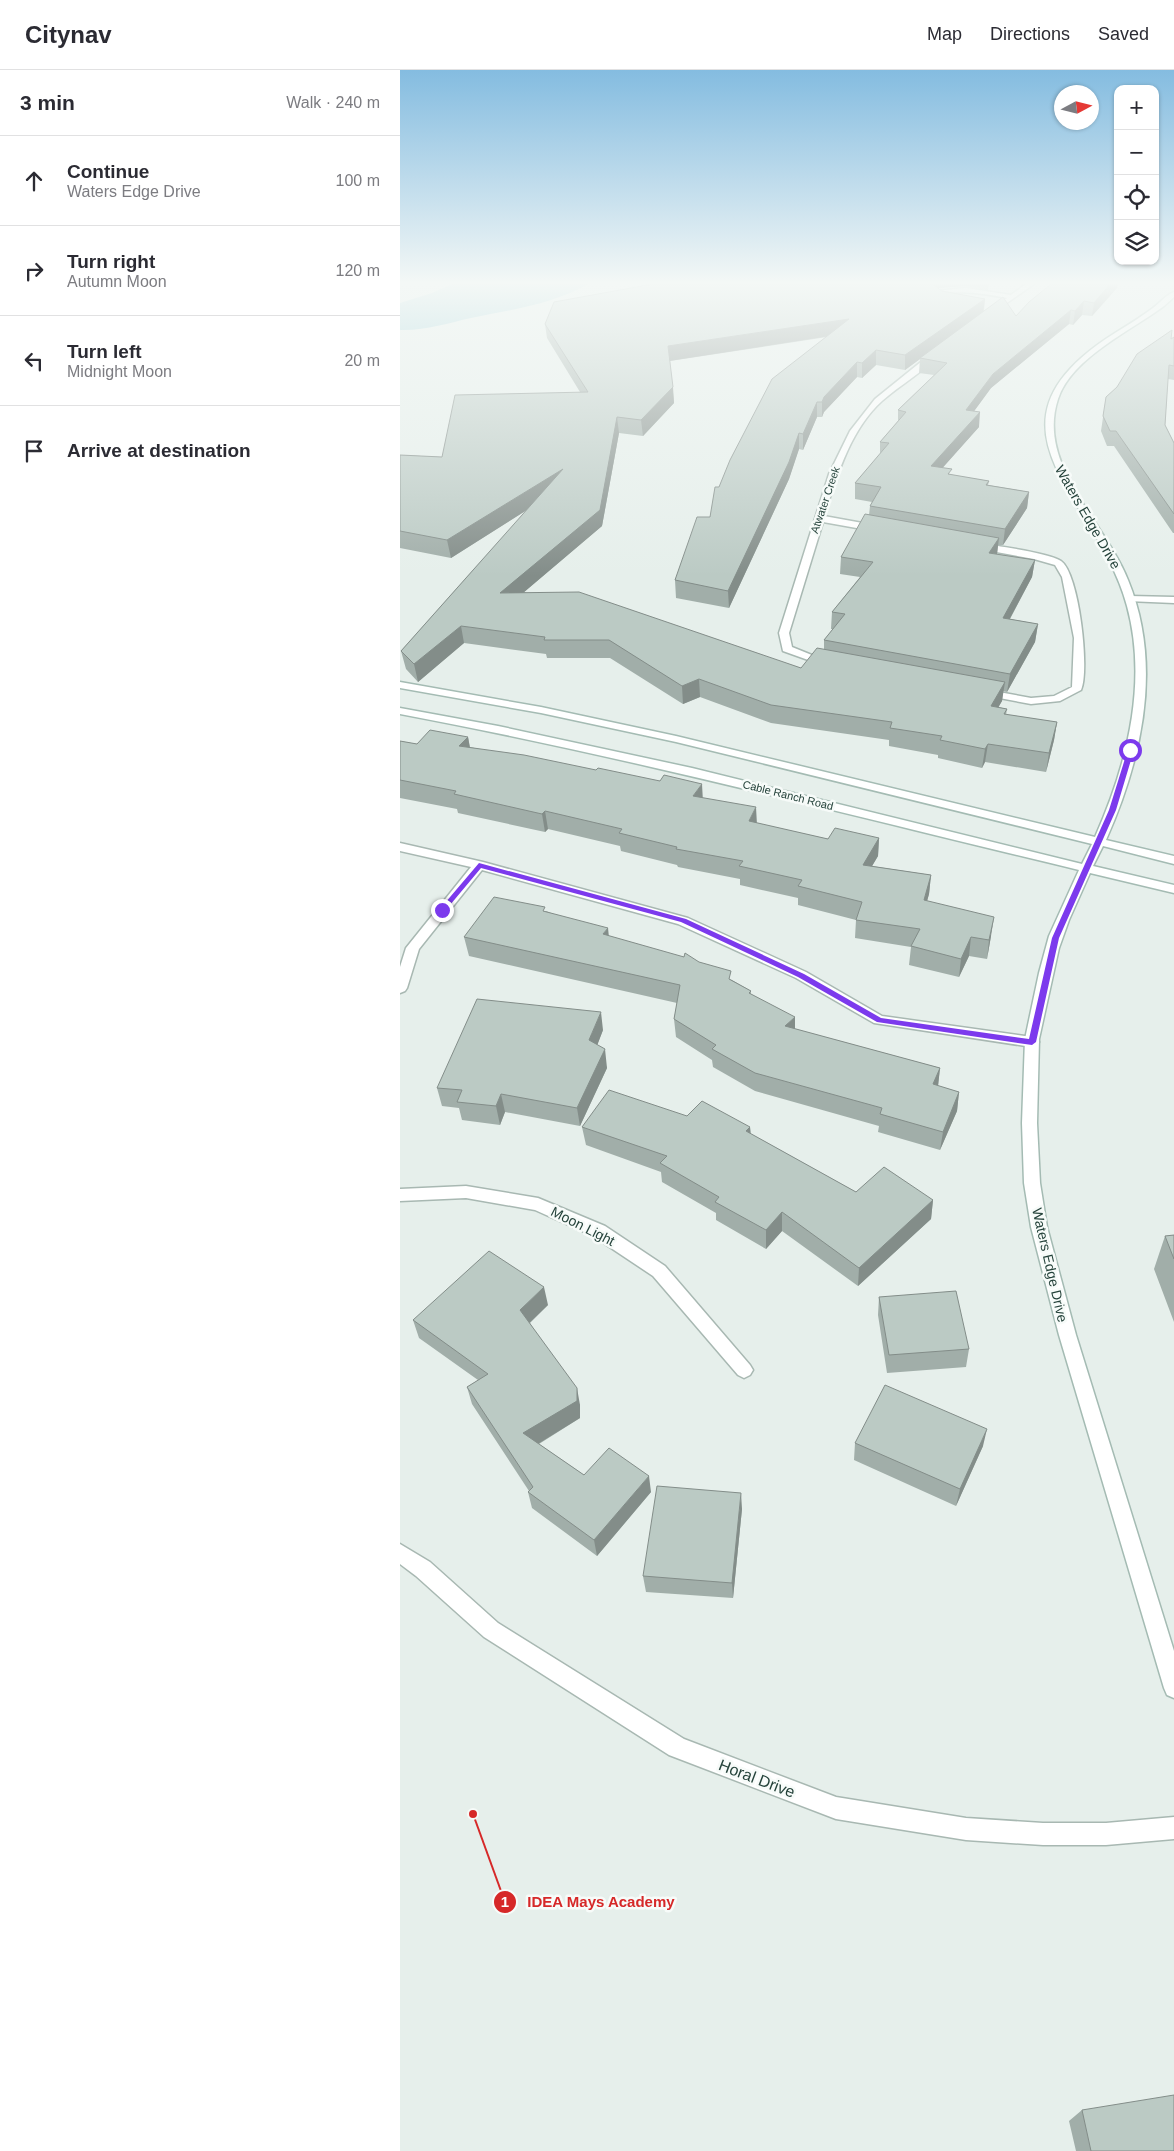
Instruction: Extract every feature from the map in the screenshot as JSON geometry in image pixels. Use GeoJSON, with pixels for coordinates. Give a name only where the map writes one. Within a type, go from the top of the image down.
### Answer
{"type":"FeatureCollection","features":[{"type":"Feature","properties":{"kind":"street","name":"Atwater Creek"},"geometry":{"type":"LineString","coordinates":[[839,665],[820,662],[787,649],[784,633],[833,474],[854,431],[878,401],[903,381]]}},
{"type":"Feature","properties":{"kind":"street","name":"Waters Edge Drive"},"geometry":{"type":"LineString","coordinates":[[1064,381],[1060,387],[1050,413],[1049,434],[1056,462],[1068,486],[1108,546],[1118,567],[1130,599],[1138,631],[1141,676],[1133,739],[1122,782],[1112,810],[1055,938],[1032,1042],[1028,1138],[1036,1215],[1063,1320],[1174,1688]]}},
{"type":"Feature","properties":{"kind":"street"},"geometry":{"type":"LineString","coordinates":[[818,518],[894,531]]}},
{"type":"Feature","properties":{"kind":"street"},"geometry":{"type":"LineString","coordinates":[[970,544],[1036,556],[1058,563],[1067,577],[1079,638],[1077,688],[1056,699],[1031,700],[974,690]]}},
{"type":"Feature","properties":{"kind":"street"},"geometry":{"type":"LineString","coordinates":[[1130,599],[1174,600]]}},
{"type":"Feature","properties":{"kind":"street"},"geometry":{"type":"LineString","coordinates":[[400,685],[541,710],[676,739],[1174,860]]}},
{"type":"Feature","properties":{"kind":"street","name":"Cable Ranch Road"},"geometry":{"type":"LineString","coordinates":[[400,712],[513,732],[614,754],[1174,888]]}},
{"type":"Feature","properties":{"kind":"street"},"geometry":{"type":"LineString","coordinates":[[400,847],[479,865],[684,921],[801,975],[879,1020],[1032,1042]]}},
{"type":"Feature","properties":{"kind":"street"},"geometry":{"type":"LineString","coordinates":[[400,988],[413,948],[479,865]]}},
{"type":"Feature","properties":{"kind":"street","name":"Moon Light"},"geometry":{"type":"LineString","coordinates":[[400,1195],[466,1192],[538,1204],[599,1231],[659,1271],[744,1370]]}},
{"type":"Feature","properties":{"kind":"street","name":"Horal Drive"},"geometry":{"type":"LineString","coordinates":[[400,1553],[423,1569],[491,1630],[678,1747],[836,1808],[966,1828],[1043,1834],[1106,1834],[1174,1828]]}},
{"type":"Feature","properties":{"kind":"building"},"geometry":{"type":"Polygon","coordinates":[[[581,381],[672,381],[673,387],[641,420],[617,417],[600,510],[500,593],[579,592],[801,668],[817,648],[1005,682],[991,706],[1007,709],[1004,714],[1057,722],[1049,753],[988,744],[985,749],[940,740],[942,736],[890,728],[892,722],[771,705],[699,679],[682,686],[609,640],[544,640],[545,637],[461,626],[414,664],[401,651],[563,469],[447,540],[400,531],[400,455],[442,457],[455,395],[588,392],[581,381]]]}},
{"type":"Feature","properties":{"kind":"building"},"geometry":{"type":"Polygon","coordinates":[[[771,381],[839,381],[824,397],[822,402],[817,402],[803,434],[799,433],[789,462],[728,591],[675,580],[697,517],[710,517],[715,487],[719,487],[730,460],[771,381]]]}},
{"type":"Feature","properties":{"kind":"building"},"geometry":{"type":"Polygon","coordinates":[[[928,381],[988,381],[966,410],[980,412],[931,466],[952,469],[948,474],[989,481],[986,485],[1029,492],[1005,529],[870,506],[881,487],[855,483],[889,443],[880,442],[906,412],[898,410],[928,381]]]}},
{"type":"Feature","properties":{"kind":"building"},"geometry":{"type":"Polygon","coordinates":[[[1121,381],[1168,381],[1165,425],[1174,443],[1174,514],[1116,431],[1110,431],[1103,416],[1106,397],[1121,381]]]}},
{"type":"Feature","properties":{"kind":"building"},"geometry":{"type":"Polygon","coordinates":[[[865,514],[999,538],[989,553],[1035,560],[1003,618],[1038,624],[1010,674],[824,640],[845,614],[832,612],[873,562],[841,557],[865,514]]]}},
{"type":"Feature","properties":{"kind":"building"},"geometry":{"type":"Polygon","coordinates":[[[430,730],[468,737],[459,746],[524,755],[660,781],[664,775],[702,784],[693,796],[756,807],[749,821],[828,839],[835,828],[879,838],[863,865],[931,875],[924,900],[994,917],[989,940],[971,937],[961,959],[911,946],[920,929],[856,920],[862,902],[798,886],[802,880],[739,866],[743,861],[676,849],[677,847],[619,833],[622,829],[545,811],[542,814],[454,794],[456,791],[400,780],[400,741],[417,744],[430,730]]]}},
{"type":"Feature","properties":{"kind":"building"},"geometry":{"type":"Polygon","coordinates":[[[494,897],[545,907],[543,911],[608,928],[603,934],[684,957],[685,953],[699,962],[731,971],[729,979],[751,991],[749,993],[795,1017],[785,1026],[940,1068],[933,1084],[959,1092],[943,1132],[880,1114],[882,1108],[755,1073],[712,1049],[716,1045],[674,1019],[680,985],[464,937],[494,897]]]}},
{"type":"Feature","properties":{"kind":"building"},"geometry":{"type":"Polygon","coordinates":[[[477,999],[601,1012],[589,1040],[605,1049],[577,1108],[501,1094],[496,1106],[457,1102],[462,1090],[437,1088],[477,999]]]}},
{"type":"Feature","properties":{"kind":"building"},"geometry":{"type":"Polygon","coordinates":[[[609,1090],[687,1116],[702,1101],[750,1127],[746,1131],[856,1192],[884,1167],[933,1200],[859,1268],[782,1212],[766,1230],[715,1202],[719,1197],[660,1163],[667,1156],[582,1127],[609,1090]]]}},
{"type":"Feature","properties":{"kind":"building"},"geometry":{"type":"Polygon","coordinates":[[[1174,1235],[1174,1259],[1165,1236],[1174,1235]]]}},
{"type":"Feature","properties":{"kind":"building"},"geometry":{"type":"Polygon","coordinates":[[[489,1251],[544,1287],[520,1310],[577,1388],[577,1401],[523,1433],[584,1475],[609,1448],[649,1476],[594,1540],[528,1492],[533,1487],[467,1387],[488,1374],[413,1320],[489,1251]]]}},
{"type":"Feature","properties":{"kind":"building"},"geometry":{"type":"Polygon","coordinates":[[[956,1291],[969,1349],[889,1355],[879,1297],[956,1291]]]}},
{"type":"Feature","properties":{"kind":"building"},"geometry":{"type":"Polygon","coordinates":[[[885,1385],[987,1429],[960,1489],[855,1443],[885,1385]]]}},
{"type":"Feature","properties":{"kind":"building"},"geometry":{"type":"Polygon","coordinates":[[[657,1486],[741,1493],[732,1583],[643,1576],[657,1486]]]}},
{"type":"Feature","properties":{"kind":"building"},"geometry":{"type":"Polygon","coordinates":[[[1174,2095],[1174,2151],[1091,2151],[1082,2110],[1174,2095]]]}},
{"type":"Feature","properties":{"kind":"place","name":"IDEA Mays Academy"},"geometry":{"type":"Point","coordinates":[473,1814]}},
{"type":"Feature","properties":{"kind":"route"},"geometry":{"type":"LineString","coordinates":[[442,910],[479,865],[684,921],[801,975],[879,1020],[1032,1042],[1055,938],[1112,810],[1122,782],[1130,750]]}}]}
